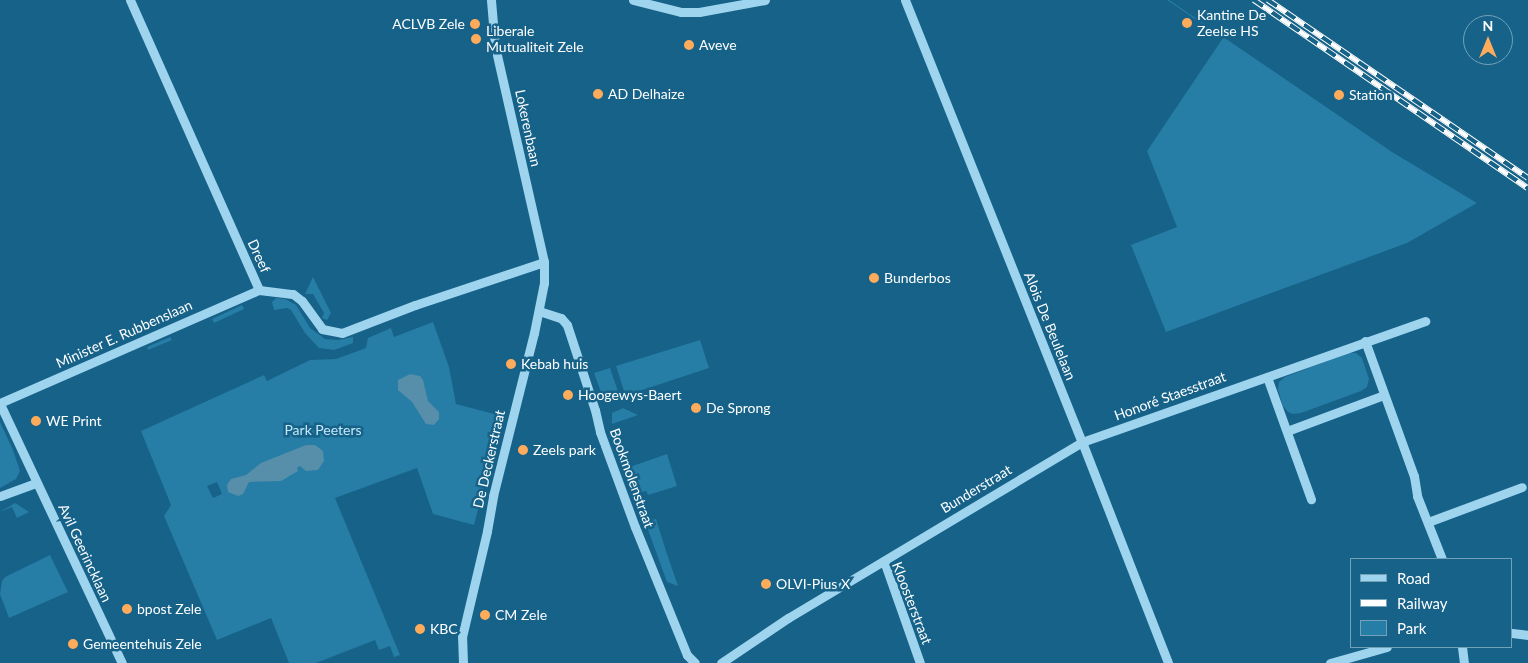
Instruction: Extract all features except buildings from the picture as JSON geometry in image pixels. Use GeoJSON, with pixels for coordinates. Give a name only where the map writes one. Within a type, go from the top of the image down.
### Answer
{"type":"FeatureCollection","features":[{"type":"Feature","properties":{"kind":"street","name":"Dreef"},"geometry":{"type":"LineString","coordinates":[[130,0],[259,290],[293,294],[302,301],[322,329],[342,333],[544,262]]}},
{"type":"Feature","properties":{"kind":"street","name":"Lokerenbaan"},"geometry":{"type":"LineString","coordinates":[[491,0],[496,47],[544,262]]}},
{"type":"Feature","properties":{"kind":"street"},"geometry":{"type":"LineString","coordinates":[[633,0],[682,12],[699,12],[765,0]]}},
{"type":"Feature","properties":{"kind":"street","name":"Alois De Beulelaan"},"geometry":{"type":"LineString","coordinates":[[904,0],[1082,442],[1168,663]]}},
{"type":"Feature","properties":{"kind":"street","name":"De Deckerstraat"},"geometry":{"type":"LineString","coordinates":[[463,663],[462,637],[487,531],[493,496],[539,311],[544,283],[544,262]]}},
{"type":"Feature","properties":{"kind":"street","name":"Minister E. Rubbenslaan"},"geometry":{"type":"LineString","coordinates":[[0,404],[259,290]]}},
{"type":"Feature","properties":{"kind":"street","name":"Bookmolenstraat"},"geometry":{"type":"LineString","coordinates":[[539,311],[561,318],[566,325],[595,410],[600,432],[635,527],[687,655],[695,663]]}},
{"type":"Feature","properties":{"kind":"street","name":"Honoré Staesstraat"},"geometry":{"type":"LineString","coordinates":[[1082,442],[1425,321]]}},
{"type":"Feature","properties":{"kind":"street"},"geometry":{"type":"LineString","coordinates":[[1365,341],[1414,476],[1417,496],[1442,558]]}},
{"type":"Feature","properties":{"kind":"street"},"geometry":{"type":"LineString","coordinates":[[1267,377],[1311,499]]}},
{"type":"Feature","properties":{"kind":"street"},"geometry":{"type":"LineString","coordinates":[[1287,431],[1384,395]]}},
{"type":"Feature","properties":{"kind":"street","name":"Avil Geerincklaan"},"geometry":{"type":"LineString","coordinates":[[0,404],[122,663]]}},
{"type":"Feature","properties":{"kind":"street","name":"Bunderstraat"},"geometry":{"type":"LineString","coordinates":[[884,561],[1082,442]]}},
{"type":"Feature","properties":{"kind":"street"},"geometry":{"type":"LineString","coordinates":[[0,496],[36,483]]}},
{"type":"Feature","properties":{"kind":"street"},"geometry":{"type":"LineString","coordinates":[[1428,522],[1522,487]]}},
{"type":"Feature","properties":{"kind":"street","name":"Kloosterstraat"},"geometry":{"type":"LineString","coordinates":[[721,663],[788,618],[884,561],[920,663]]}},
{"type":"Feature","properties":{"kind":"street"},"geometry":{"type":"LineString","coordinates":[[1513,633],[1528,635]]}},
{"type":"Feature","properties":{"kind":"street"},"geometry":{"type":"LineString","coordinates":[[1330,663],[1382,648]]}},
{"type":"Feature","properties":{"kind":"street"},"geometry":{"type":"LineString","coordinates":[[1462,648],[1464,663]]}},
{"type":"Feature","properties":{"kind":"green space"},"geometry":{"type":"Polygon","coordinates":[[[1167,0],[1392,152],[1477,203],[1407,243],[1166,332],[1131,245],[1177,227],[1147,151],[1223,38],[1167,0]]]}},
{"type":"Feature","properties":{"kind":"green space"},"geometry":{"type":"Polygon","coordinates":[[[313,277],[331,313],[327,320],[322,318],[324,313],[313,294],[305,294],[313,277]]]}},
{"type":"Feature","properties":{"kind":"green space"},"geometry":{"type":"Polygon","coordinates":[[[276,298],[285,299],[296,305],[310,328],[325,339],[338,340],[353,337],[353,343],[334,350],[319,348],[305,333],[291,310],[287,308],[274,310],[272,302],[276,298]]]}},
{"type":"Feature","properties":{"kind":"green space"},"geometry":{"type":"Polygon","coordinates":[[[242,305],[244,309],[214,323],[212,319],[242,305]]]}},
{"type":"Feature","properties":{"kind":"green space","name":"Park Peeters"},"geometry":{"type":"Polygon","coordinates":[[[433,322],[449,367],[456,404],[502,416],[474,525],[433,514],[417,468],[335,498],[400,655],[394,657],[390,646],[379,650],[375,640],[316,663],[289,663],[271,618],[217,640],[164,516],[171,505],[141,431],[264,375],[267,381],[310,360],[336,359],[366,348],[368,338],[391,328],[394,337],[433,322]],[[217,482],[207,486],[213,498],[222,494],[217,482]]]}},
{"type":"Feature","properties":{"kind":"green space"},"geometry":{"type":"Polygon","coordinates":[[[170,337],[172,340],[148,350],[147,347],[170,337]]]}},
{"type":"Feature","properties":{"kind":"green space"},"geometry":{"type":"Polygon","coordinates":[[[700,340],[709,368],[627,395],[625,394],[616,366],[700,340]]]}},
{"type":"Feature","properties":{"kind":"green space"},"geometry":{"type":"Polygon","coordinates":[[[1348,353],[1356,353],[1362,358],[1369,379],[1367,387],[1361,391],[1301,413],[1293,414],[1288,412],[1283,406],[1278,390],[1279,382],[1285,377],[1348,353]]]}},
{"type":"Feature","properties":{"kind":"green space"},"geometry":{"type":"Polygon","coordinates":[[[610,368],[620,397],[608,399],[602,395],[594,373],[610,368]]]}},
{"type":"Feature","properties":{"kind":"green space"},"geometry":{"type":"Polygon","coordinates":[[[623,408],[638,415],[612,424],[612,413],[623,408]]]}},
{"type":"Feature","properties":{"kind":"green space"},"geometry":{"type":"Polygon","coordinates":[[[0,422],[20,471],[16,479],[0,488],[0,422]]]}},
{"type":"Feature","properties":{"kind":"green space"},"geometry":{"type":"Polygon","coordinates":[[[667,454],[677,486],[648,495],[646,491],[636,494],[627,468],[667,454]]]}},
{"type":"Feature","properties":{"kind":"green space"},"geometry":{"type":"Polygon","coordinates":[[[15,503],[29,512],[17,518],[12,507],[0,512],[15,503]]]}},
{"type":"Feature","properties":{"kind":"green space"},"geometry":{"type":"Polygon","coordinates":[[[656,519],[678,586],[667,582],[647,527],[652,520],[656,519]]]}},
{"type":"Feature","properties":{"kind":"green space"},"geometry":{"type":"Polygon","coordinates":[[[50,555],[68,592],[9,618],[0,594],[2,581],[5,577],[50,555]]]}},
{"type":"Feature","properties":{"kind":"shaded area"},"geometry":{"type":"Polygon","coordinates":[[[410,374],[420,376],[423,380],[428,401],[439,412],[439,419],[434,425],[426,424],[412,402],[398,390],[398,380],[410,374]]]}},
{"type":"Feature","properties":{"kind":"shaded area"},"geometry":{"type":"Polygon","coordinates":[[[306,445],[315,445],[323,451],[324,461],[318,470],[306,471],[300,466],[297,468],[298,471],[281,481],[249,482],[243,494],[238,496],[228,492],[227,485],[231,479],[246,475],[261,463],[306,445]]]}},
{"type":"Feature","properties":{"kind":"railway"},"geometry":{"type":"LineString","coordinates":[[1254,0],[1528,188]]}},
{"type":"Feature","properties":{"kind":"railway"},"geometry":{"type":"LineString","coordinates":[[1268,0],[1528,178]]}},
{"type":"Feature","properties":{"kind":"place","name":"Kantine De Zeelse HS"},"geometry":{"type":"Point","coordinates":[1187,23]}},
{"type":"Feature","properties":{"kind":"place","name":"ACLVB Zele"},"geometry":{"type":"Point","coordinates":[475,24]}},
{"type":"Feature","properties":{"kind":"place","name":"Liberale Mutualiteit Zele"},"geometry":{"type":"Point","coordinates":[476,39]}},
{"type":"Feature","properties":{"kind":"place","name":"Aveve"},"geometry":{"type":"Point","coordinates":[689,45]}},
{"type":"Feature","properties":{"kind":"place","name":"AD Delhaize"},"geometry":{"type":"Point","coordinates":[598,94]}},
{"type":"Feature","properties":{"kind":"place","name":"Station"},"geometry":{"type":"Point","coordinates":[1339,95]}},
{"type":"Feature","properties":{"kind":"place","name":"Bunderbos"},"geometry":{"type":"Point","coordinates":[874,278]}},
{"type":"Feature","properties":{"kind":"place","name":"Kebab huis"},"geometry":{"type":"Point","coordinates":[511,364]}},
{"type":"Feature","properties":{"kind":"place","name":"Hoogewys-Baert"},"geometry":{"type":"Point","coordinates":[568,395]}},
{"type":"Feature","properties":{"kind":"place","name":"De Sprong"},"geometry":{"type":"Point","coordinates":[696,408]}},
{"type":"Feature","properties":{"kind":"place","name":"WE Print"},"geometry":{"type":"Point","coordinates":[36,421]}},
{"type":"Feature","properties":{"kind":"place","name":"Zeels park"},"geometry":{"type":"Point","coordinates":[523,450]}},
{"type":"Feature","properties":{"kind":"place","name":"OLVI-Pius X"},"geometry":{"type":"Point","coordinates":[766,584]}},
{"type":"Feature","properties":{"kind":"place","name":"bpost Zele"},"geometry":{"type":"Point","coordinates":[127,609]}},
{"type":"Feature","properties":{"kind":"place","name":"CM Zele"},"geometry":{"type":"Point","coordinates":[485,615]}},
{"type":"Feature","properties":{"kind":"place","name":"KBC"},"geometry":{"type":"Point","coordinates":[420,629]}},
{"type":"Feature","properties":{"kind":"place","name":"Gemeentehuis Zele"},"geometry":{"type":"Point","coordinates":[73,644]}}]}
